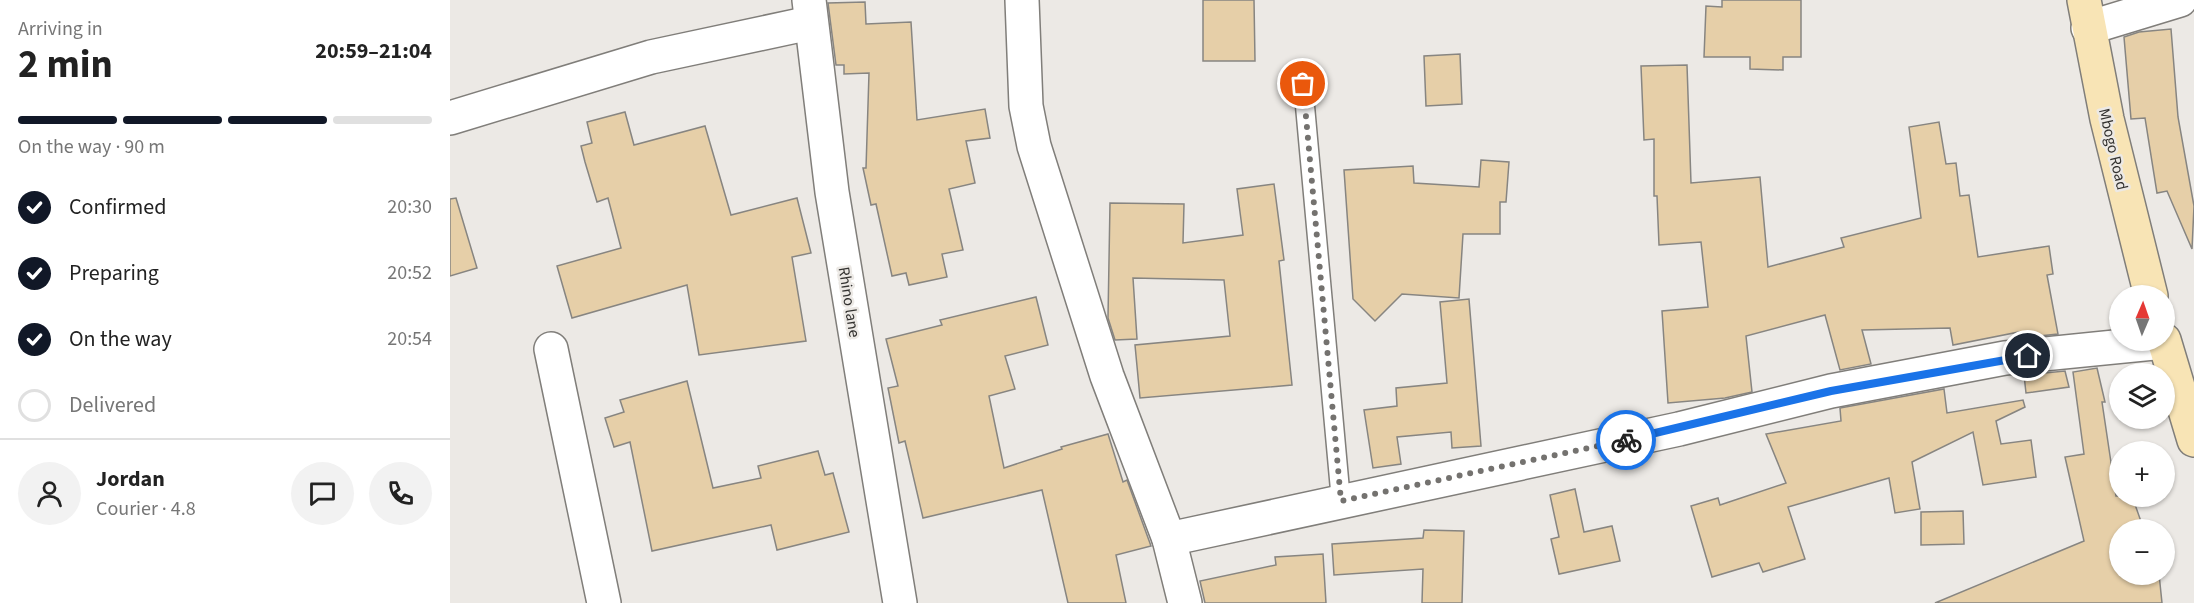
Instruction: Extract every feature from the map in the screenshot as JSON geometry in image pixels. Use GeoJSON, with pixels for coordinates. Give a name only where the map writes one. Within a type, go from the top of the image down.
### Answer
{"type":"FeatureCollection","features":[{"type":"Feature","properties":{"kind":"main road","name":"Mbogo Road"},"geometry":{"type":"LineString","coordinates":[[2086,14],[2107,119],[2148,285]]}},
{"type":"Feature","properties":{"kind":"main road"},"geometry":{"type":"LineString","coordinates":[[2167,351],[2194,440]]}},
{"type":"Feature","properties":{"kind":"street"},"geometry":{"type":"LineString","coordinates":[[1022,0],[1026,105],[1034,146],[1107,376],[1169,539],[1185,603]]}},
{"type":"Feature","properties":{"kind":"street"},"geometry":{"type":"LineString","coordinates":[[2086,14],[2180,0]]}},
{"type":"Feature","properties":{"kind":"street"},"geometry":{"type":"LineString","coordinates":[[450,118],[810,12]]}},
{"type":"Feature","properties":{"kind":"street","name":"Rhino lane"},"geometry":{"type":"LineString","coordinates":[[810,12],[832,192],[900,603]]}},
{"type":"Feature","properties":{"kind":"street"},"geometry":{"type":"LineString","coordinates":[[1169,539],[1679,429],[1831,391],[2005,358],[2109,347]]}},
{"type":"Feature","properties":{"kind":"street"},"geometry":{"type":"LineString","coordinates":[[551,349],[604,603]]}},
{"type":"Feature","properties":{"kind":"lane"},"geometry":{"type":"LineString","coordinates":[[1303,84],[1341,501]]}},
{"type":"Feature","properties":{"kind":"building"},"geometry":{"type":"Polygon","coordinates":[[[1203,0],[1254,0],[1255,61],[1203,61],[1203,0]]]}},
{"type":"Feature","properties":{"kind":"building"},"geometry":{"type":"Polygon","coordinates":[[[1722,0],[1801,0],[1801,57],[1783,57],[1783,70],[1750,69],[1750,57],[1704,57],[1706,6],[1722,7],[1722,0]]]}},
{"type":"Feature","properties":{"kind":"building"},"geometry":{"type":"Polygon","coordinates":[[[865,2],[866,24],[911,22],[917,120],[985,109],[990,138],[966,141],[975,183],[949,189],[963,250],[942,254],[947,277],[909,285],[906,273],[892,276],[876,204],[871,205],[863,168],[866,168],[869,73],[844,74],[844,65],[836,65],[828,3],[865,2]]]}},
{"type":"Feature","properties":{"kind":"building"},"geometry":{"type":"Polygon","coordinates":[[[2171,29],[2178,117],[2194,206],[2192,249],[2167,191],[2157,193],[2145,118],[2131,119],[2124,37],[2139,32],[2171,29]]]}},
{"type":"Feature","properties":{"kind":"building"},"geometry":{"type":"Polygon","coordinates":[[[1460,54],[1462,104],[1426,106],[1424,56],[1460,54]]]}},
{"type":"Feature","properties":{"kind":"building"},"geometry":{"type":"Polygon","coordinates":[[[1687,65],[1691,183],[1760,177],[1768,267],[1844,247],[1841,238],[1921,218],[1909,127],[1939,122],[1946,164],[1956,163],[1960,196],[1969,195],[1978,257],[2049,246],[2053,274],[2047,275],[2058,334],[2019,338],[2019,332],[1953,345],[1950,328],[1862,330],[1871,364],[1840,370],[1825,315],[1746,336],[1752,392],[1725,398],[1668,403],[1662,311],[1708,307],[1701,242],[1659,245],[1657,196],[1654,196],[1654,139],[1644,140],[1641,66],[1687,65]]]}},
{"type":"Feature","properties":{"kind":"building"},"geometry":{"type":"Polygon","coordinates":[[[625,112],[634,145],[705,126],[731,215],[797,198],[811,253],[792,257],[806,341],[699,355],[687,285],[572,318],[557,266],[621,248],[608,198],[597,202],[585,162],[581,146],[592,143],[587,122],[625,112]]]}},
{"type":"Feature","properties":{"kind":"building"},"geometry":{"type":"Polygon","coordinates":[[[1481,160],[1509,162],[1506,202],[1500,202],[1500,234],[1463,234],[1459,298],[1402,294],[1375,321],[1353,299],[1344,170],[1413,166],[1414,183],[1479,187],[1481,160]]]}},
{"type":"Feature","properties":{"kind":"building"},"geometry":{"type":"Polygon","coordinates":[[[1274,184],[1284,260],[1279,261],[1292,385],[1140,398],[1135,345],[1230,336],[1224,280],[1133,278],[1137,339],[1115,340],[1108,318],[1110,203],[1184,204],[1183,243],[1243,235],[1237,189],[1274,184]]]}},
{"type":"Feature","properties":{"kind":"building"},"geometry":{"type":"Polygon","coordinates":[[[456,198],[477,268],[450,276],[450,199],[456,198]]]}},
{"type":"Feature","properties":{"kind":"building"},"geometry":{"type":"Polygon","coordinates":[[[1036,297],[1048,345],[1005,356],[1015,389],[989,396],[1004,468],[1062,449],[1061,447],[1108,434],[1123,482],[1127,480],[1151,546],[1116,555],[1126,603],[1068,603],[1042,490],[923,518],[905,441],[899,443],[888,388],[898,386],[886,339],[942,325],[940,320],[1036,297]]]}},
{"type":"Feature","properties":{"kind":"building"},"geometry":{"type":"Polygon","coordinates":[[[1469,299],[1481,446],[1452,448],[1451,432],[1397,437],[1401,464],[1373,468],[1364,410],[1397,406],[1396,388],[1447,383],[1440,302],[1469,299]]]}},
{"type":"Feature","properties":{"kind":"building"},"geometry":{"type":"Polygon","coordinates":[[[2097,368],[2105,402],[2102,402],[2109,449],[2109,507],[2136,507],[2140,519],[2109,519],[2109,585],[2160,585],[2162,603],[1935,603],[2084,541],[2065,457],[2084,454],[2073,372],[2097,368]]]}},
{"type":"Feature","properties":{"kind":"building"},"geometry":{"type":"Polygon","coordinates":[[[2065,371],[2069,387],[2026,393],[2024,375],[2065,371]]]}},
{"type":"Feature","properties":{"kind":"building"},"geometry":{"type":"Polygon","coordinates":[[[687,381],[713,488],[761,478],[758,466],[818,451],[825,475],[833,473],[849,532],[777,550],[771,525],[652,551],[630,442],[614,447],[605,418],[624,412],[620,400],[687,381]]]}},
{"type":"Feature","properties":{"kind":"building"},"geometry":{"type":"Polygon","coordinates":[[[1944,389],[1947,413],[2023,400],[2025,407],[1996,421],[2001,444],[2031,440],[2036,477],[1983,485],[1973,432],[1912,462],[1920,509],[1895,513],[1889,478],[1788,507],[1805,559],[1763,572],[1759,563],[1712,577],[1691,506],[1718,498],[1720,505],[1786,483],[1766,434],[1841,421],[1840,408],[1944,389]]]}},
{"type":"Feature","properties":{"kind":"building"},"geometry":{"type":"Polygon","coordinates":[[[1575,489],[1584,532],[1612,526],[1620,561],[1559,574],[1551,539],[1559,537],[1550,495],[1575,489]]]}},
{"type":"Feature","properties":{"kind":"building"},"geometry":{"type":"Polygon","coordinates":[[[1963,511],[1964,544],[1921,545],[1921,512],[1963,511]]]}},
{"type":"Feature","properties":{"kind":"building"},"geometry":{"type":"Polygon","coordinates":[[[1424,530],[1464,531],[1462,603],[1422,603],[1423,569],[1334,575],[1332,544],[1423,538],[1424,530]]]}},
{"type":"Feature","properties":{"kind":"building"},"geometry":{"type":"Polygon","coordinates":[[[1323,554],[1326,603],[1205,603],[1200,581],[1276,565],[1275,557],[1323,554]]]}},
{"type":"Feature","properties":{"kind":"way so far"},"geometry":{"type":"LineString","coordinates":[[1303,84],[1341,501],[1626,440]]}},
{"type":"Feature","properties":{"kind":"route"},"geometry":{"type":"LineString","coordinates":[[1626,440],[1831,391],[2005,358],[2028,356]]}}]}
